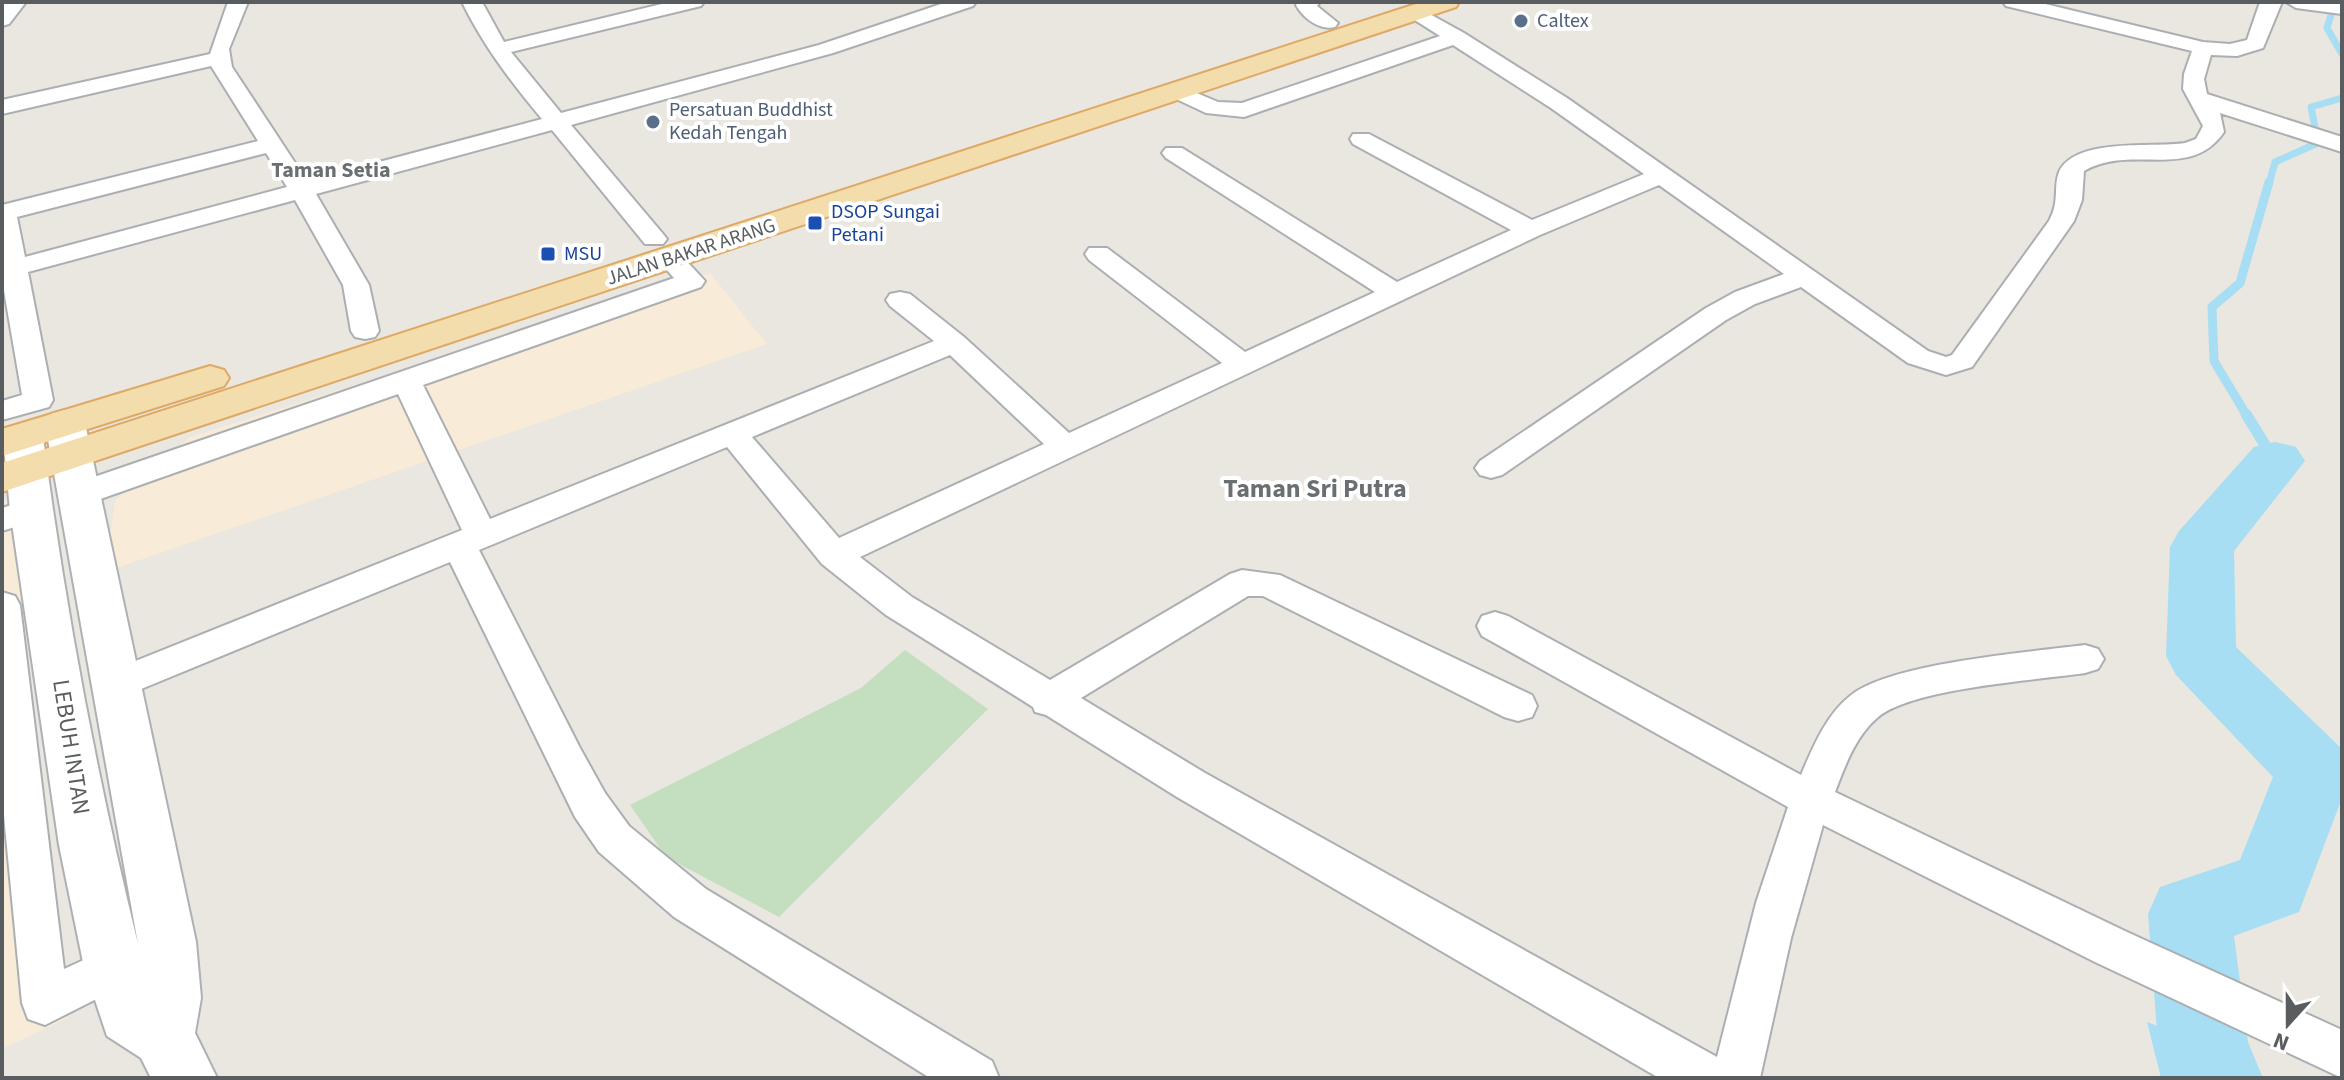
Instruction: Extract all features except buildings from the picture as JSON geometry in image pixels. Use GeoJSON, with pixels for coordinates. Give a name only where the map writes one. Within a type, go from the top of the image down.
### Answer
{"type":"FeatureCollection","features":[{"type":"Feature","properties":{"kind":"main road","name":"JALAN BAKAR ARANG"},"geometry":{"type":"LineString","coordinates":[[72,457],[662,249],[1084,111],[1328,23],[1447,2]]}},
{"type":"Feature","properties":{"kind":"main road","name":"JALAN BAKAR ARANG"},"geometry":{"type":"LineString","coordinates":[[1084,111],[1180,92],[1405,8]]}},
{"type":"Feature","properties":{"kind":"main road","name":"JALAN BAKAR ARANG"},"geometry":{"type":"LineString","coordinates":[[72,457],[365,331],[662,249]]}},
{"type":"Feature","properties":{"kind":"main road"},"geometry":{"type":"LineString","coordinates":[[13,467],[72,457]]}},
{"type":"Feature","properties":{"kind":"main road","name":"LEBUH INTAN"},"geometry":{"type":"LineString","coordinates":[[72,457],[167,942],[174,1057]]}},
{"type":"Feature","properties":{"kind":"main road","name":"LEBUH INTAN"},"geometry":{"type":"LineString","coordinates":[[13,467],[18,610],[86,845],[114,967],[129,1015],[174,1057]]}},
{"type":"Feature","properties":{"kind":"street"},"geometry":{"type":"LineString","coordinates":[[2,20],[16,2]]}},
{"type":"Feature","properties":{"kind":"street"},"geometry":{"type":"LineString","coordinates":[[238,2],[219,49],[219,58],[302,190],[356,285],[365,331]]}},
{"type":"Feature","properties":{"kind":"street"},"geometry":{"type":"LineString","coordinates":[[72,457],[406,380],[692,281],[555,121],[499,49],[472,2]]}},
{"type":"Feature","properties":{"kind":"street"},"geometry":{"type":"LineString","coordinates":[[499,49],[665,5],[694,2]]}},
{"type":"Feature","properties":{"kind":"street"},"geometry":{"type":"LineString","coordinates":[[7,270],[866,37],[966,2]]}},
{"type":"Feature","properties":{"kind":"street"},"geometry":{"type":"LineString","coordinates":[[1310,2],[1306,5],[1308,9],[1328,23]]}},
{"type":"Feature","properties":{"kind":"street"},"geometry":{"type":"LineString","coordinates":[[2013,2],[2203,48],[2230,51],[2247,49],[2256,44],[2269,3],[2272,2]]}},
{"type":"Feature","properties":{"kind":"street"},"geometry":{"type":"LineString","coordinates":[[2304,3],[2342,8]]}},
{"type":"Feature","properties":{"kind":"street"},"geometry":{"type":"LineString","coordinates":[[1405,8],[1457,37],[1559,103],[1918,357],[1955,366],[2005,303],[2065,215],[2070,200],[2069,175],[2076,166],[2085,159],[2104,154],[2188,151],[2210,139],[2215,127],[2213,118],[2198,101],[2193,81],[2203,48]]}},
{"type":"Feature","properties":{"kind":"street"},"geometry":{"type":"LineString","coordinates":[[1180,92],[1214,108],[1244,110],[1457,37]]}},
{"type":"Feature","properties":{"kind":"street"},"geometry":{"type":"LineString","coordinates":[[2,107],[219,58]]}},
{"type":"Feature","properties":{"kind":"street"},"geometry":{"type":"LineString","coordinates":[[2198,101],[2265,118],[2328,141]]}},
{"type":"Feature","properties":{"kind":"street"},"geometry":{"type":"LineString","coordinates":[[1361,139],[1531,230]]}},
{"type":"Feature","properties":{"kind":"street"},"geometry":{"type":"LineString","coordinates":[[13,467],[38,400],[7,270],[3,212],[271,145]]}},
{"type":"Feature","properties":{"kind":"street"},"geometry":{"type":"LineString","coordinates":[[1174,153],[1395,293]]}},
{"type":"Feature","properties":{"kind":"street"},"geometry":{"type":"LineString","coordinates":[[834,555],[1531,230],[1662,175]]}},
{"type":"Feature","properties":{"kind":"street"},"geometry":{"type":"LineString","coordinates":[[1098,254],[1242,364]]}},
{"type":"Feature","properties":{"kind":"street"},"geometry":{"type":"LineString","coordinates":[[1491,468],[1716,314],[1745,298],[1802,277]]}},
{"type":"Feature","properties":{"kind":"street"},"geometry":{"type":"LineString","coordinates":[[900,300],[954,343],[1065,446]]}},
{"type":"Feature","properties":{"kind":"street"},"geometry":{"type":"LineString","coordinates":[[116,684],[954,343]]}},
{"type":"Feature","properties":{"kind":"street"},"geometry":{"type":"LineString","coordinates":[[406,380],[470,539],[566,760],[590,805],[614,839],[690,903],[975,1078]]}},
{"type":"Feature","properties":{"kind":"street"},"geometry":{"type":"LineString","coordinates":[[732,433],[834,555],[899,606],[1049,701],[1359,883],[1706,1078]]}},
{"type":"Feature","properties":{"kind":"street"},"geometry":{"type":"LineString","coordinates":[[1049,701],[1086,675],[1242,583],[1255,582],[1282,591],[1518,706]]}},
{"type":"Feature","properties":{"kind":"street"},"geometry":{"type":"LineString","coordinates":[[18,610],[45,1003],[114,967]]}},
{"type":"Feature","properties":{"kind":"street"},"geometry":{"type":"LineString","coordinates":[[1495,626],[1811,800],[2111,947],[2342,1055]]}},
{"type":"Feature","properties":{"kind":"street"},"geometry":{"type":"LineString","coordinates":[[1736,1078],[1765,945],[1794,845],[1843,731],[1866,704],[1895,689],[2085,659]]}},
{"type":"Feature","properties":{"kind":"shaded area"},"geometry":{"type":"Polygon","coordinates":[[[710,273],[767,344],[105,572],[115,501],[190,437],[710,273]]]}},
{"type":"Feature","properties":{"kind":"shaded area"},"geometry":{"type":"Polygon","coordinates":[[[12,498],[68,1018],[2,1049],[2,502],[12,498]]]}},
{"type":"Feature","properties":{"kind":"green space"},"geometry":{"type":"Polygon","coordinates":[[[905,650],[988,709],[779,917],[666,857],[630,805],[861,688],[905,650]]]}},
{"type":"Feature","properties":{"kind":"water"},"geometry":{"type":"Polygon","coordinates":[[[2147,1022],[2242,1057],[2251,1078],[2161,1078],[2147,1022]]]}},
{"type":"Feature","properties":{"kind":"waterway"},"geometry":{"type":"LineString","coordinates":[[2342,3],[2334,5],[2327,28],[2342,54]]}},
{"type":"Feature","properties":{"kind":"waterway"},"geometry":{"type":"LineString","coordinates":[[2269,184],[2275,162],[2318,143],[2311,107],[2342,98]]}},
{"type":"Feature","properties":{"kind":"waterway"},"geometry":{"type":"LineString","coordinates":[[2247,416],[2214,361],[2212,307],[2240,283],[2269,182]]}},
{"type":"Feature","properties":{"kind":"waterway"},"geometry":{"type":"LineString","coordinates":[[2246,414],[2275,461]]}},
{"type":"Feature","properties":{"kind":"waterway"},"geometry":{"type":"LineString","coordinates":[[2217,1078],[2203,1043],[2190,914],[2270,886],[2314,770],[2201,656],[2202,547],[2275,461]]}},
{"type":"Feature","properties":{"kind":"place","name":"Caltex"},"geometry":{"type":"Point","coordinates":[1521,21]}},
{"type":"Feature","properties":{"kind":"place","name":"Persatuan Buddhist Kedah Tengah"},"geometry":{"type":"Point","coordinates":[653,122]}},
{"type":"Feature","properties":{"kind":"place","name":"DSOP Sungai Petani"},"geometry":{"type":"Point","coordinates":[815,223]}},
{"type":"Feature","properties":{"kind":"place","name":"MSU"},"geometry":{"type":"Point","coordinates":[548,254]}},
{"type":"Feature","properties":{"kind":"district","name":"Taman Setia"},"geometry":{"type":"Point","coordinates":[331,170]}},
{"type":"Feature","properties":{"kind":"district","name":"Taman Sri Putra"},"geometry":{"type":"Point","coordinates":[1315,488]}}]}
